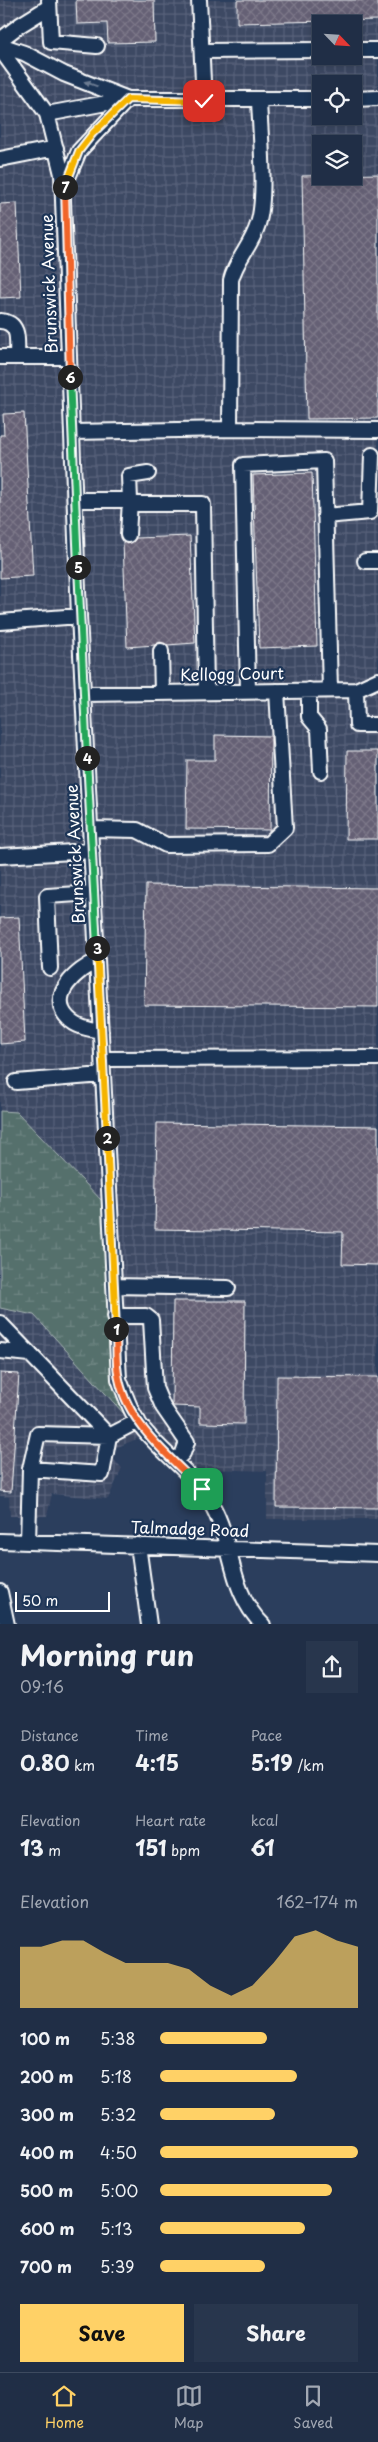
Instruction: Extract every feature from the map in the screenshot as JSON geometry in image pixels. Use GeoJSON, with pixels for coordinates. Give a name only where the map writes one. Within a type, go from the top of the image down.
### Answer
{"type":"FeatureCollection","features":[{"type":"Feature","properties":{"kind":"street"},"geometry":{"type":"LineString","coordinates":[[199,0],[204,101]]}},
{"type":"Feature","properties":{"kind":"street"},"geometry":{"type":"LineString","coordinates":[[0,40],[49,4]]}},
{"type":"Feature","properties":{"kind":"street"},"geometry":{"type":"LineString","coordinates":[[49,4],[51,42],[97,46]]}},
{"type":"Feature","properties":{"kind":"street"},"geometry":{"type":"LineString","coordinates":[[0,45],[24,54],[64,74],[128,99]]}},
{"type":"Feature","properties":{"kind":"street","name":"Brunswick Avenue"},"geometry":{"type":"LineString","coordinates":[[0,49],[47,114],[56,148],[63,190],[79,616],[119,1379],[129,1405],[144,1430],[202,1489],[214,1508],[243,1601],[263,1624]]}},
{"type":"Feature","properties":{"kind":"street"},"geometry":{"type":"LineString","coordinates":[[202,51],[312,50]]}},
{"type":"Feature","properties":{"kind":"street"},"geometry":{"type":"LineString","coordinates":[[362,50],[378,50]]}},
{"type":"Feature","properties":{"kind":"street"},"geometry":{"type":"LineString","coordinates":[[362,99],[378,98]]}},
{"type":"Feature","properties":{"kind":"street"},"geometry":{"type":"LineString","coordinates":[[63,190],[79,151],[93,133],[128,99]]}},
{"type":"Feature","properties":{"kind":"street"},"geometry":{"type":"LineString","coordinates":[[47,114],[128,99],[204,101],[312,99]]}},
{"type":"Feature","properties":{"kind":"street"},"geometry":{"type":"LineString","coordinates":[[230,429],[231,280],[234,266],[251,245],[259,222],[261,181],[259,100]]}},
{"type":"Feature","properties":{"kind":"street"},"geometry":{"type":"LineString","coordinates":[[0,159],[56,148]]}},
{"type":"Feature","properties":{"kind":"street"},"geometry":{"type":"LineString","coordinates":[[0,321],[10,323],[15,327],[17,336],[16,357]]}},
{"type":"Feature","properties":{"kind":"street"},"geometry":{"type":"LineString","coordinates":[[0,357],[69,357]]}},
{"type":"Feature","properties":{"kind":"street"},"geometry":{"type":"LineString","coordinates":[[73,432],[230,429],[378,430]]}},
{"type":"Feature","properties":{"kind":"street"},"geometry":{"type":"LineString","coordinates":[[325,516],[370,512],[372,455]]}},
{"type":"Feature","properties":{"kind":"street"},"geometry":{"type":"LineString","coordinates":[[248,691],[243,465],[324,461],[330,690]]}},
{"type":"Feature","properties":{"kind":"street"},"geometry":{"type":"LineString","coordinates":[[128,535],[129,476],[148,473]]}},
{"type":"Feature","properties":{"kind":"street"},"geometry":{"type":"LineString","coordinates":[[75,500],[203,504],[206,692]]}},
{"type":"Feature","properties":{"kind":"street"},"geometry":{"type":"LineString","coordinates":[[0,622],[79,616]]}},
{"type":"Feature","properties":{"kind":"street"},"geometry":{"type":"LineString","coordinates":[[161,651],[162,692]]}},
{"type":"Feature","properties":{"kind":"street","name":"Kellogg Court"},"geometry":{"type":"LineString","coordinates":[[84,694],[356,690],[378,680]]}},
{"type":"Feature","properties":{"kind":"street"},"geometry":{"type":"LineString","coordinates":[[309,690],[309,717],[319,729],[321,771]]}},
{"type":"Feature","properties":{"kind":"street"},"geometry":{"type":"LineString","coordinates":[[356,690],[357,725],[378,726]]}},
{"type":"Feature","properties":{"kind":"street"},"geometry":{"type":"LineString","coordinates":[[91,829],[138,830],[166,845],[268,844],[285,828],[277,691]]}},
{"type":"Feature","properties":{"kind":"street"},"geometry":{"type":"LineString","coordinates":[[0,856],[92,851]]}},
{"type":"Feature","properties":{"kind":"street"},"geometry":{"type":"LineString","coordinates":[[50,968],[47,896],[94,893]]}},
{"type":"Feature","properties":{"kind":"street"},"geometry":{"type":"LineString","coordinates":[[97,961],[83,967],[73,975],[67,983],[62,1002],[64,1013],[68,1019],[78,1026],[101,1031]]}},
{"type":"Feature","properties":{"kind":"street"},"geometry":{"type":"LineString","coordinates":[[102,1060],[378,1058]]}},
{"type":"Feature","properties":{"kind":"street"},"geometry":{"type":"LineString","coordinates":[[16,1082],[103,1075]]}},
{"type":"Feature","properties":{"kind":"street"},"geometry":{"type":"LineString","coordinates":[[114,1286],[228,1288]]}},
{"type":"Feature","properties":{"kind":"street"},"geometry":{"type":"LineString","coordinates":[[116,1316],[146,1316],[151,1320],[155,1388],[163,1407],[187,1442],[183,1453],[175,1461]]}},
{"type":"Feature","properties":{"kind":"street"},"geometry":{"type":"LineString","coordinates":[[0,1324],[109,1436]]}},
{"type":"Feature","properties":{"kind":"street"},"geometry":{"type":"LineString","coordinates":[[0,1351],[30,1354]]}},
{"type":"Feature","properties":{"kind":"street"},"geometry":{"type":"LineString","coordinates":[[28,1542],[30,1470],[38,1434],[109,1436],[138,1421]]}},
{"type":"Feature","properties":{"kind":"street"},"geometry":{"type":"LineString","coordinates":[[30,1470],[102,1474],[109,1436]]}},
{"type":"Feature","properties":{"kind":"street","name":"Talmadge Road"},"geometry":{"type":"LineString","coordinates":[[0,1541],[378,1554]]}},
{"type":"Feature","properties":{"kind":"street"},"geometry":{"type":"LineString","coordinates":[[138,1545],[149,1624]]}},
{"type":"Feature","properties":{"kind":"street"},"geometry":{"type":"LineString","coordinates":[[0,1592],[7,1624]]}},
{"type":"Feature","properties":{"kind":"shaded area"},"geometry":{"type":"Polygon","coordinates":[[[0,0],[378,0],[378,1519],[267,1519],[267,1471],[176,1468],[146,1435],[106,1452],[122,1468],[108,1499],[52,1494],[47,1516],[10,1516],[9,1497],[0,1496],[0,0]]]}},
{"type":"Feature","properties":{"kind":"green space"},"geometry":{"type":"Polygon","coordinates":[[[0,1111],[17,1112],[104,1203],[125,1415],[34,1315],[0,1308],[0,1111]]]}},
{"type":"Feature","properties":{"kind":"building"},"geometry":{"type":"Polygon","coordinates":[[[76,0],[154,0],[155,42],[108,43],[107,23],[77,24],[76,0]]]}},
{"type":"Feature","properties":{"kind":"building"},"geometry":{"type":"Polygon","coordinates":[[[237,0],[378,0],[378,20],[362,20],[362,15],[312,15],[312,21],[237,23],[237,0]]]}},
{"type":"Feature","properties":{"kind":"building"},"geometry":{"type":"Polygon","coordinates":[[[362,174],[378,174],[378,418],[307,419],[302,176],[312,176],[312,185],[362,185],[362,174]]]}},
{"type":"Feature","properties":{"kind":"building"},"geometry":{"type":"Polygon","coordinates":[[[17,203],[21,297],[0,298],[0,204],[17,203]]]}},
{"type":"Feature","properties":{"kind":"building"},"geometry":{"type":"Polygon","coordinates":[[[24,413],[33,576],[0,578],[0,435],[4,435],[3,414],[24,413]]]}},
{"type":"Feature","properties":{"kind":"building"},"geometry":{"type":"Polygon","coordinates":[[[312,473],[317,646],[259,648],[253,475],[312,473]]]}},
{"type":"Feature","properties":{"kind":"building"},"geometry":{"type":"Polygon","coordinates":[[[190,536],[195,643],[167,645],[160,642],[155,645],[127,647],[123,542],[128,544],[136,538],[190,536]]]}},
{"type":"Feature","properties":{"kind":"building"},"geometry":{"type":"Polygon","coordinates":[[[215,735],[271,736],[270,830],[186,829],[187,760],[215,760],[215,735]]]}},
{"type":"Feature","properties":{"kind":"building"},"geometry":{"type":"Polygon","coordinates":[[[347,751],[378,751],[378,839],[346,839],[347,751]]]}},
{"type":"Feature","properties":{"kind":"building"},"geometry":{"type":"Polygon","coordinates":[[[146,885],[378,888],[378,1007],[144,1005],[146,885]]]}},
{"type":"Feature","properties":{"kind":"building"},"geometry":{"type":"Polygon","coordinates":[[[19,917],[25,1042],[0,1044],[0,918],[19,917]]]}},
{"type":"Feature","properties":{"kind":"building"},"geometry":{"type":"Polygon","coordinates":[[[157,1123],[378,1126],[378,1265],[342,1264],[343,1232],[155,1229],[157,1123]]]}},
{"type":"Feature","properties":{"kind":"building"},"geometry":{"type":"Polygon","coordinates":[[[173,1301],[245,1301],[244,1424],[200,1423],[200,1407],[173,1406],[173,1301]]]}},
{"type":"Feature","properties":{"kind":"building"},"geometry":{"type":"Polygon","coordinates":[[[0,1373],[19,1374],[11,1492],[0,1491],[0,1373]]]}},
{"type":"Feature","properties":{"kind":"building"},"geometry":{"type":"Polygon","coordinates":[[[277,1376],[378,1377],[378,1508],[276,1507],[277,1376]]]}},
{"type":"Feature","properties":{"kind":"route"},"geometry":{"type":"LineString","coordinates":[[202,1489],[144,1430],[129,1405],[119,1379],[79,616],[63,190],[79,151],[93,133],[110,119],[128,99],[204,101]]}}]}
